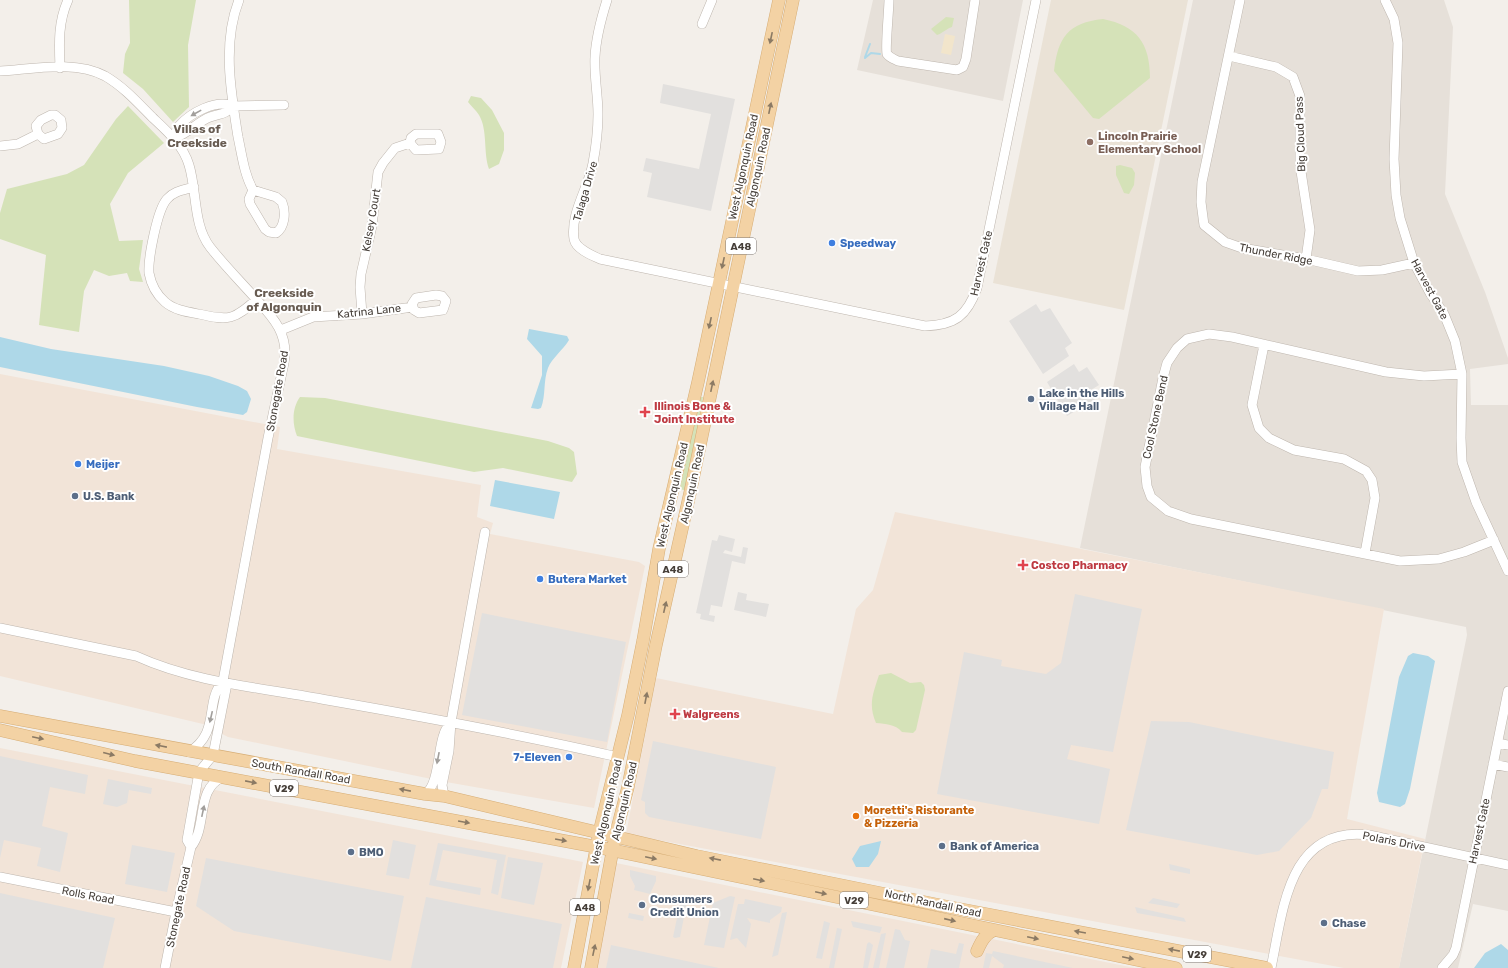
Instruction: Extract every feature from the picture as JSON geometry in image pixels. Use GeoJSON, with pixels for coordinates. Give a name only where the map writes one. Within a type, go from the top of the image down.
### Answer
{"type":"FeatureCollection","features":[{"type":"Feature","properties":{"kind":"main road","name":"West Algonquin Road"},"geometry":{"type":"LineString","coordinates":[[574,968],[599,833],[618,757],[643,641],[659,549],[718,285],[779,0]]}},
{"type":"Feature","properties":{"kind":"main road","name":"Algonquin Road"},"geometry":{"type":"LineString","coordinates":[[591,968],[615,837],[631,772],[656,645],[690,493],[732,287],[794,0]]}},
{"type":"Feature","properties":{"kind":"main road","name":"South Randall Road"},"geometry":{"type":"LineString","coordinates":[[0,716],[189,752],[213,755],[425,794],[444,796],[599,833]]}},
{"type":"Feature","properties":{"kind":"main road","name":"South Randall Road"},"geometry":{"type":"LineString","coordinates":[[0,730],[136,761],[223,776],[597,847]]}},
{"type":"Feature","properties":{"kind":"main road","name":"North Randall Road"},"geometry":{"type":"LineString","coordinates":[[599,833],[697,856],[944,906],[1267,968]]}},
{"type":"Feature","properties":{"kind":"main road","name":"North Randall Road"},"geometry":{"type":"LineString","coordinates":[[597,847],[1176,968]]}},
{"type":"Feature","properties":{"kind":"main road"},"geometry":{"type":"LineString","coordinates":[[977,951],[982,940],[994,930]]}},
{"type":"Feature","properties":{"kind":"main road"},"geometry":{"type":"LineString","coordinates":[[578,968],[581,932]]}},
{"type":"Feature","properties":{"kind":"street"},"geometry":{"type":"LineString","coordinates":[[60,68],[58,38],[62,13],[68,0]]}},
{"type":"Feature","properties":{"kind":"street"},"geometry":{"type":"LineString","coordinates":[[240,0],[232,25],[230,88],[244,167],[253,190],[249,199],[254,212],[269,232],[276,233],[282,227],[283,222],[282,202],[276,198],[253,190]]}},
{"type":"Feature","properties":{"kind":"street","name":"Talaga Drive"},"geometry":{"type":"LineString","coordinates":[[606,0],[599,26],[595,57],[598,114],[597,142],[591,176],[575,220],[574,240],[590,255],[600,259],[732,287]]}},
{"type":"Feature","properties":{"kind":"street"},"geometry":{"type":"LineString","coordinates":[[702,24],[712,0]]}},
{"type":"Feature","properties":{"kind":"street"},"geometry":{"type":"LineString","coordinates":[[889,0],[889,20],[885,48],[891,58],[947,70],[957,70],[963,67],[966,59],[975,0]]}},
{"type":"Feature","properties":{"kind":"street","name":"Harvest Gate"},"geometry":{"type":"LineString","coordinates":[[732,287],[925,326],[951,323],[959,317],[973,300],[977,288],[1036,0]]}},
{"type":"Feature","properties":{"kind":"street","name":"Thunder Ridge"},"geometry":{"type":"LineString","coordinates":[[1240,0],[1202,182],[1200,202],[1204,225],[1225,242],[1242,248],[1306,259],[1358,271],[1382,270],[1414,263]]}},
{"type":"Feature","properties":{"kind":"street","name":"Harvest Gate"},"geometry":{"type":"LineString","coordinates":[[1385,0],[1392,15],[1398,43],[1394,159],[1396,195],[1400,218],[1414,263],[1430,294],[1444,314],[1454,341],[1462,374],[1462,462],[1476,502],[1508,571]]}},
{"type":"Feature","properties":{"kind":"street","name":"Big Cloud Pass"},"geometry":{"type":"LineString","coordinates":[[1229,56],[1276,67],[1293,77],[1300,96],[1300,165],[1310,230],[1306,259]]}},
{"type":"Feature","properties":{"kind":"street","name":"Stonegate Road"},"geometry":{"type":"LineString","coordinates":[[0,71],[76,68],[94,72],[112,81],[125,90],[174,138],[190,165],[205,239],[209,246],[274,319],[281,330],[286,353],[268,438],[223,681],[218,687],[205,738],[189,752]]}},
{"type":"Feature","properties":{"kind":"street"},"geometry":{"type":"LineString","coordinates":[[174,138],[178,128],[191,116],[202,110],[226,103],[233,106],[284,105]]}},
{"type":"Feature","properties":{"kind":"street"},"geometry":{"type":"LineString","coordinates":[[0,146],[18,144],[38,134]]}},
{"type":"Feature","properties":{"kind":"street","name":"Kelsey Court"},"geometry":{"type":"LineString","coordinates":[[362,314],[360,287],[361,274],[372,226],[378,172],[395,148],[410,143]]}},
{"type":"Feature","properties":{"kind":"street"},"geometry":{"type":"LineString","coordinates":[[194,187],[171,195],[159,211],[149,264],[150,278],[154,289],[166,303],[172,307],[222,319],[238,315],[256,299]]}},
{"type":"Feature","properties":{"kind":"street","name":"Katrina Lane"},"geometry":{"type":"LineString","coordinates":[[281,330],[313,317],[362,314],[413,307]]}},
{"type":"Feature","properties":{"kind":"street","name":"Cool Stone Bend"},"geometry":{"type":"LineString","coordinates":[[1462,374],[1424,376],[1386,372],[1209,334],[1187,339],[1177,348],[1167,363],[1145,467],[1147,486],[1151,497],[1168,512],[1191,519],[1400,561],[1433,559],[1464,552],[1494,540]]}},
{"type":"Feature","properties":{"kind":"street"},"geometry":{"type":"LineString","coordinates":[[1264,345],[1252,405],[1259,428],[1269,438],[1294,450],[1344,459],[1366,471],[1372,480],[1375,498],[1365,553]]}},
{"type":"Feature","properties":{"kind":"street"},"geometry":{"type":"LineString","coordinates":[[444,796],[442,785],[449,751],[451,722],[485,532]]}},
{"type":"Feature","properties":{"kind":"street"},"geometry":{"type":"LineString","coordinates":[[0,628],[136,656],[156,665],[203,678],[451,722],[618,757]]}},
{"type":"Feature","properties":{"kind":"street","name":"Stonegate Road"},"geometry":{"type":"LineString","coordinates":[[191,847],[187,840],[199,772],[213,755],[226,689],[223,681]]}},
{"type":"Feature","properties":{"kind":"street","name":"Harvest Gate"},"geometry":{"type":"LineString","coordinates":[[1442,968],[1451,958],[1456,948],[1473,857],[1508,690]]}},
{"type":"Feature","properties":{"kind":"street"},"geometry":{"type":"LineString","coordinates":[[425,794],[429,792],[434,779],[443,734],[451,722]]}},
{"type":"Feature","properties":{"kind":"street"},"geometry":{"type":"LineString","coordinates":[[1498,743],[1508,745]]}},
{"type":"Feature","properties":{"kind":"street"},"geometry":{"type":"LineString","coordinates":[[1493,764],[1508,767]]}},
{"type":"Feature","properties":{"kind":"street","name":"Stonegate Road"},"geometry":{"type":"LineString","coordinates":[[166,968],[176,912],[191,847],[197,839],[208,788],[223,776]]}},
{"type":"Feature","properties":{"kind":"street","name":"Polaris Drive"},"geometry":{"type":"LineString","coordinates":[[1271,968],[1288,889],[1301,863],[1315,847],[1337,837],[1357,833],[1508,865]]}},
{"type":"Feature","properties":{"kind":"street","name":"Rolls Road"},"geometry":{"type":"LineString","coordinates":[[0,877],[176,912]]}},
{"type":"Feature","properties":{"kind":"shaded area"},"geometry":{"type":"Polygon","coordinates":[[[873,0],[1023,0],[1003,101],[857,70],[873,0]]]}},
{"type":"Feature","properties":{"kind":"shaded area","name":"Lincoln Prairie Elementary School"},"geometry":{"type":"Polygon","coordinates":[[[1051,0],[1188,0],[1124,310],[993,283],[1051,0]]]}},
{"type":"Feature","properties":{"kind":"shaded area"},"geometry":{"type":"Polygon","coordinates":[[[1193,0],[1444,0],[1453,27],[1445,194],[1485,292],[1508,358],[1508,364],[1470,369],[1471,405],[1508,405],[1508,911],[1473,904],[1458,968],[1399,968],[1467,635],[1466,627],[1080,548],[1193,0]]]}},
{"type":"Feature","properties":{"kind":"shaded area"},"geometry":{"type":"Polygon","coordinates":[[[663,84],[735,99],[711,211],[647,197],[652,173],[643,171],[646,158],[699,169],[711,114],[660,103],[663,84]]]}},
{"type":"Feature","properties":{"kind":"shaded area"},"geometry":{"type":"Polygon","coordinates":[[[1036,304],[1041,312],[1050,308],[1072,343],[1065,348],[1069,356],[1043,374],[1009,321],[1036,304]]]}},
{"type":"Feature","properties":{"kind":"shaded area"},"geometry":{"type":"Polygon","coordinates":[[[1074,364],[1079,372],[1087,367],[1099,385],[1091,390],[1095,399],[1067,416],[1047,382],[1074,364]]]}},
{"type":"Feature","properties":{"kind":"shaded area"},"geometry":{"type":"Polygon","coordinates":[[[0,374],[280,427],[277,449],[481,485],[477,517],[493,523],[490,534],[639,562],[645,566],[594,808],[446,782],[228,737],[203,724],[0,676],[0,374]]]}},
{"type":"Feature","properties":{"kind":"shaded area"},"geometry":{"type":"Polygon","coordinates":[[[895,512],[1384,609],[1347,819],[1425,839],[1399,968],[1344,968],[626,834],[656,678],[833,714],[856,609],[873,590],[895,512]]]}},
{"type":"Feature","properties":{"kind":"shaded area"},"geometry":{"type":"Polygon","coordinates":[[[719,535],[735,539],[732,552],[725,550],[723,553],[741,557],[743,547],[748,548],[745,564],[732,561],[722,607],[711,605],[709,615],[715,616],[714,622],[700,619],[701,614],[696,613],[712,540],[717,541],[719,535]]]}},
{"type":"Feature","properties":{"kind":"shaded area"},"geometry":{"type":"Polygon","coordinates":[[[738,592],[747,594],[746,600],[769,604],[766,617],[734,610],[738,592]]]}},
{"type":"Feature","properties":{"kind":"shaded area"},"geometry":{"type":"Polygon","coordinates":[[[1075,594],[1142,609],[1113,752],[1071,745],[1067,759],[1110,769],[1099,824],[937,794],[964,652],[1002,660],[1001,666],[1046,674],[1061,663],[1075,594]]]}},
{"type":"Feature","properties":{"kind":"shaded area"},"geometry":{"type":"Polygon","coordinates":[[[482,613],[626,642],[607,742],[462,715],[482,613]]]}},
{"type":"Feature","properties":{"kind":"shaded area"},"geometry":{"type":"Polygon","coordinates":[[[1151,721],[1189,722],[1334,752],[1328,789],[1322,789],[1311,818],[1279,851],[1257,855],[1126,830],[1151,721]]]}},
{"type":"Feature","properties":{"kind":"shaded area"},"geometry":{"type":"Polygon","coordinates":[[[653,741],[776,767],[761,839],[649,817],[645,813],[645,802],[641,800],[653,741]]]}},
{"type":"Feature","properties":{"kind":"shaded area"},"geometry":{"type":"Polygon","coordinates":[[[0,748],[583,862],[561,968],[0,968],[0,748]]]}},
{"type":"Feature","properties":{"kind":"shaded area"},"geometry":{"type":"Polygon","coordinates":[[[0,756],[88,775],[85,794],[50,787],[42,826],[68,833],[60,872],[37,866],[41,848],[4,840],[0,858],[0,756]]]}},
{"type":"Feature","properties":{"kind":"shaded area"},"geometry":{"type":"Polygon","coordinates":[[[108,779],[152,788],[151,794],[129,790],[127,803],[117,807],[103,804],[108,779]]]}},
{"type":"Feature","properties":{"kind":"shaded area"},"geometry":{"type":"Polygon","coordinates":[[[393,840],[416,845],[409,879],[386,875],[393,840]]]}},
{"type":"Feature","properties":{"kind":"shaded area"},"geometry":{"type":"Polygon","coordinates":[[[438,843],[506,855],[498,895],[491,893],[497,860],[443,850],[436,880],[481,888],[480,895],[429,885],[438,843]]]}},
{"type":"Feature","properties":{"kind":"shaded area"},"geometry":{"type":"Polygon","coordinates":[[[132,845],[175,853],[167,892],[125,884],[132,845]]]}},
{"type":"Feature","properties":{"kind":"shaded area"},"geometry":{"type":"Polygon","coordinates":[[[508,857],[543,863],[534,905],[501,898],[508,857]]]}},
{"type":"Feature","properties":{"kind":"shaded area"},"geometry":{"type":"Polygon","coordinates":[[[206,858],[404,896],[391,961],[234,931],[196,906],[206,858]]]}},
{"type":"Feature","properties":{"kind":"shaded area"},"geometry":{"type":"Polygon","coordinates":[[[616,863],[1135,968],[595,968],[616,863]]]}},
{"type":"Feature","properties":{"kind":"shaded area"},"geometry":{"type":"Polygon","coordinates":[[[1169,864],[1190,869],[1190,874],[1170,870],[1169,864]]]}},
{"type":"Feature","properties":{"kind":"shaded area"},"geometry":{"type":"Polygon","coordinates":[[[630,870],[656,876],[656,881],[650,894],[634,890],[635,886],[630,876],[630,870]]]}},
{"type":"Feature","properties":{"kind":"shaded area"},"geometry":{"type":"Polygon","coordinates":[[[0,893],[115,918],[103,968],[0,968],[0,893]]]}},
{"type":"Feature","properties":{"kind":"shaded area"},"geometry":{"type":"Polygon","coordinates":[[[730,896],[735,897],[724,948],[704,945],[713,903],[730,896]]]}},
{"type":"Feature","properties":{"kind":"shaded area"},"geometry":{"type":"Polygon","coordinates":[[[426,897],[562,924],[553,968],[411,968],[426,897]]]}},
{"type":"Feature","properties":{"kind":"shaded area"},"geometry":{"type":"Polygon","coordinates":[[[1153,898],[1180,904],[1177,908],[1148,903],[1153,898]]]}},
{"type":"Feature","properties":{"kind":"shaded area"},"geometry":{"type":"Polygon","coordinates":[[[745,899],[782,907],[781,912],[770,920],[770,923],[747,918],[751,924],[746,948],[737,938],[730,940],[738,904],[744,904],[745,899]]]}},
{"type":"Feature","properties":{"kind":"shaded area"},"geometry":{"type":"Polygon","coordinates":[[[687,902],[680,937],[675,938],[673,937],[680,904],[687,902]]]}},
{"type":"Feature","properties":{"kind":"shaded area"},"geometry":{"type":"Polygon","coordinates":[[[1135,907],[1184,918],[1186,922],[1137,913],[1135,907]]]}},
{"type":"Feature","properties":{"kind":"shaded area"},"geometry":{"type":"Polygon","coordinates":[[[787,912],[778,955],[772,957],[782,913],[787,912]]]}},
{"type":"Feature","properties":{"kind":"shaded area"},"geometry":{"type":"Polygon","coordinates":[[[629,913],[644,916],[643,921],[628,918],[629,913]]]}},
{"type":"Feature","properties":{"kind":"shaded area"},"geometry":{"type":"Polygon","coordinates":[[[824,921],[830,923],[822,959],[816,958],[824,921]]]}},
{"type":"Feature","properties":{"kind":"shaded area"},"geometry":{"type":"Polygon","coordinates":[[[851,921],[882,927],[880,933],[853,927],[851,921]]]}},
{"type":"Feature","properties":{"kind":"shaded area"},"geometry":{"type":"Polygon","coordinates":[[[837,928],[842,929],[834,968],[829,968],[837,928]]]}},
{"type":"Feature","properties":{"kind":"shaded area"},"geometry":{"type":"Polygon","coordinates":[[[895,929],[900,930],[905,940],[910,941],[904,968],[886,968],[895,929]]]}},
{"type":"Feature","properties":{"kind":"shaded area"},"geometry":{"type":"Polygon","coordinates":[[[886,933],[879,968],[873,968],[881,934],[886,933]]]}},
{"type":"Feature","properties":{"kind":"shaded area"},"geometry":{"type":"Polygon","coordinates":[[[869,942],[873,945],[868,968],[863,968],[867,944],[869,942]]]}},
{"type":"Feature","properties":{"kind":"shaded area"},"geometry":{"type":"Polygon","coordinates":[[[959,943],[964,944],[959,968],[927,968],[931,949],[956,954],[959,943]]]}},
{"type":"Feature","properties":{"kind":"shaded area"},"geometry":{"type":"Polygon","coordinates":[[[611,945],[719,968],[606,968],[611,945]]]}},
{"type":"Feature","properties":{"kind":"shaded area"},"geometry":{"type":"Polygon","coordinates":[[[993,951],[1073,968],[1003,968],[1004,965],[992,956],[989,968],[983,968],[986,953],[992,954],[993,951]]]}},
{"type":"Feature","properties":{"kind":"green space"},"geometry":{"type":"Polygon","coordinates":[[[129,0],[196,0],[188,45],[189,107],[173,122],[143,89],[123,73],[125,54],[130,43],[129,0]]]}},
{"type":"Feature","properties":{"kind":"green space"},"geometry":{"type":"Polygon","coordinates":[[[946,17],[954,18],[952,27],[937,35],[931,29],[946,17]]]}},
{"type":"Feature","properties":{"kind":"green space"},"geometry":{"type":"Polygon","coordinates":[[[1103,19],[1125,26],[1139,38],[1147,55],[1150,78],[1099,119],[1093,118],[1054,71],[1058,49],[1067,34],[1073,28],[1081,24],[1103,19]]]}},
{"type":"Feature","properties":{"kind":"green space"},"geometry":{"type":"Polygon","coordinates":[[[471,96],[481,98],[492,110],[504,133],[504,150],[499,164],[489,169],[486,156],[484,127],[479,115],[468,102],[471,96]]]}},
{"type":"Feature","properties":{"kind":"green space"},"geometry":{"type":"Polygon","coordinates":[[[128,106],[164,143],[128,173],[110,204],[119,241],[143,240],[139,269],[143,282],[130,281],[127,273],[109,276],[94,270],[84,291],[79,332],[39,325],[46,255],[0,239],[0,213],[7,189],[67,174],[84,165],[116,119],[128,106]]]}},
{"type":"Feature","properties":{"kind":"green space"},"geometry":{"type":"Polygon","coordinates":[[[1120,165],[1132,168],[1135,173],[1134,185],[1129,194],[1124,193],[1116,175],[1116,166],[1120,165]]]}},
{"type":"Feature","properties":{"kind":"green space"},"geometry":{"type":"Polygon","coordinates":[[[300,397],[325,398],[548,441],[569,448],[574,452],[577,474],[572,482],[503,468],[474,472],[297,436],[294,426],[294,411],[300,397]]]}},
{"type":"Feature","properties":{"kind":"green space"},"geometry":{"type":"Polygon","coordinates":[[[701,397],[703,397],[688,491],[679,489],[701,397]]]}},
{"type":"Feature","properties":{"kind":"green space"},"geometry":{"type":"Polygon","coordinates":[[[891,673],[910,683],[921,682],[924,685],[925,690],[916,730],[913,733],[902,732],[899,729],[887,724],[876,723],[872,710],[872,699],[875,688],[879,675],[891,673]]]}},
{"type":"Feature","properties":{"kind":"sand"},"geometry":{"type":"Polygon","coordinates":[[[945,34],[955,36],[951,55],[941,53],[945,34]]]}},
{"type":"Feature","properties":{"kind":"water"},"geometry":{"type":"Polygon","coordinates":[[[529,329],[567,336],[569,340],[548,368],[543,403],[541,408],[538,409],[531,408],[542,375],[542,356],[527,339],[529,329]]]}},
{"type":"Feature","properties":{"kind":"water"},"geometry":{"type":"Polygon","coordinates":[[[0,337],[51,349],[164,366],[209,376],[238,386],[247,391],[251,399],[247,412],[243,415],[0,367],[0,337]]]}},
{"type":"Feature","properties":{"kind":"water"},"geometry":{"type":"Polygon","coordinates":[[[495,480],[560,492],[554,519],[490,506],[495,480]]]}},
{"type":"Feature","properties":{"kind":"water"},"geometry":{"type":"Polygon","coordinates":[[[1413,653],[1428,656],[1435,661],[1410,789],[1405,804],[1400,807],[1379,802],[1377,793],[1399,677],[1408,656],[1413,653]]]}},
{"type":"Feature","properties":{"kind":"water"},"geometry":{"type":"Polygon","coordinates":[[[881,841],[878,854],[869,867],[856,867],[852,859],[860,846],[881,841]]]}},
{"type":"Feature","properties":{"kind":"water"},"geometry":{"type":"Polygon","coordinates":[[[1501,944],[1508,950],[1508,968],[1474,968],[1485,953],[1501,944]]]}},
{"type":"Feature","properties":{"kind":"waterway"},"geometry":{"type":"LineString","coordinates":[[865,57],[870,44]]}},
{"type":"Feature","properties":{"kind":"waterway"},"geometry":{"type":"LineString","coordinates":[[865,58],[871,53],[880,54]]}},
{"type":"Feature","properties":{"kind":"place","name":"Lincoln Prairie Elementary School"},"geometry":{"type":"Point","coordinates":[1090,142]}},
{"type":"Feature","properties":{"kind":"place","name":"Speedway"},"geometry":{"type":"Point","coordinates":[832,243]}},
{"type":"Feature","properties":{"kind":"place","name":"Lake in the Hills Village Hall"},"geometry":{"type":"Point","coordinates":[1031,399]}},
{"type":"Feature","properties":{"kind":"place","name":"Illinois Bone & Joint Institute"},"geometry":{"type":"Point","coordinates":[645,412]}},
{"type":"Feature","properties":{"kind":"place","name":"Meijer"},"geometry":{"type":"Point","coordinates":[78,464]}},
{"type":"Feature","properties":{"kind":"place","name":"U.S. Bank"},"geometry":{"type":"Point","coordinates":[75,496]}},
{"type":"Feature","properties":{"kind":"place","name":"Costco Pharmacy"},"geometry":{"type":"Point","coordinates":[1023,565]}},
{"type":"Feature","properties":{"kind":"place","name":"Butera Market"},"geometry":{"type":"Point","coordinates":[540,579]}},
{"type":"Feature","properties":{"kind":"place","name":"Walgreens"},"geometry":{"type":"Point","coordinates":[675,714]}},
{"type":"Feature","properties":{"kind":"place","name":"7-Eleven"},"geometry":{"type":"Point","coordinates":[569,757]}},
{"type":"Feature","properties":{"kind":"place","name":"Moretti's Ristorante & Pizzeria"},"geometry":{"type":"Point","coordinates":[856,816]}},
{"type":"Feature","properties":{"kind":"place","name":"Bank of America"},"geometry":{"type":"Point","coordinates":[942,846]}},
{"type":"Feature","properties":{"kind":"place","name":"BMO"},"geometry":{"type":"Point","coordinates":[351,852]}},
{"type":"Feature","properties":{"kind":"place","name":"Consumers Credit Union"},"geometry":{"type":"Point","coordinates":[642,905]}},
{"type":"Feature","properties":{"kind":"place","name":"Chase"},"geometry":{"type":"Point","coordinates":[1324,923]}},
{"type":"Feature","properties":{"kind":"district","name":"Villas of Creekside"},"geometry":{"type":"Point","coordinates":[197,136]}},
{"type":"Feature","properties":{"kind":"district","name":"Creekside of Algonquin"},"geometry":{"type":"Point","coordinates":[284,300]}}]}
